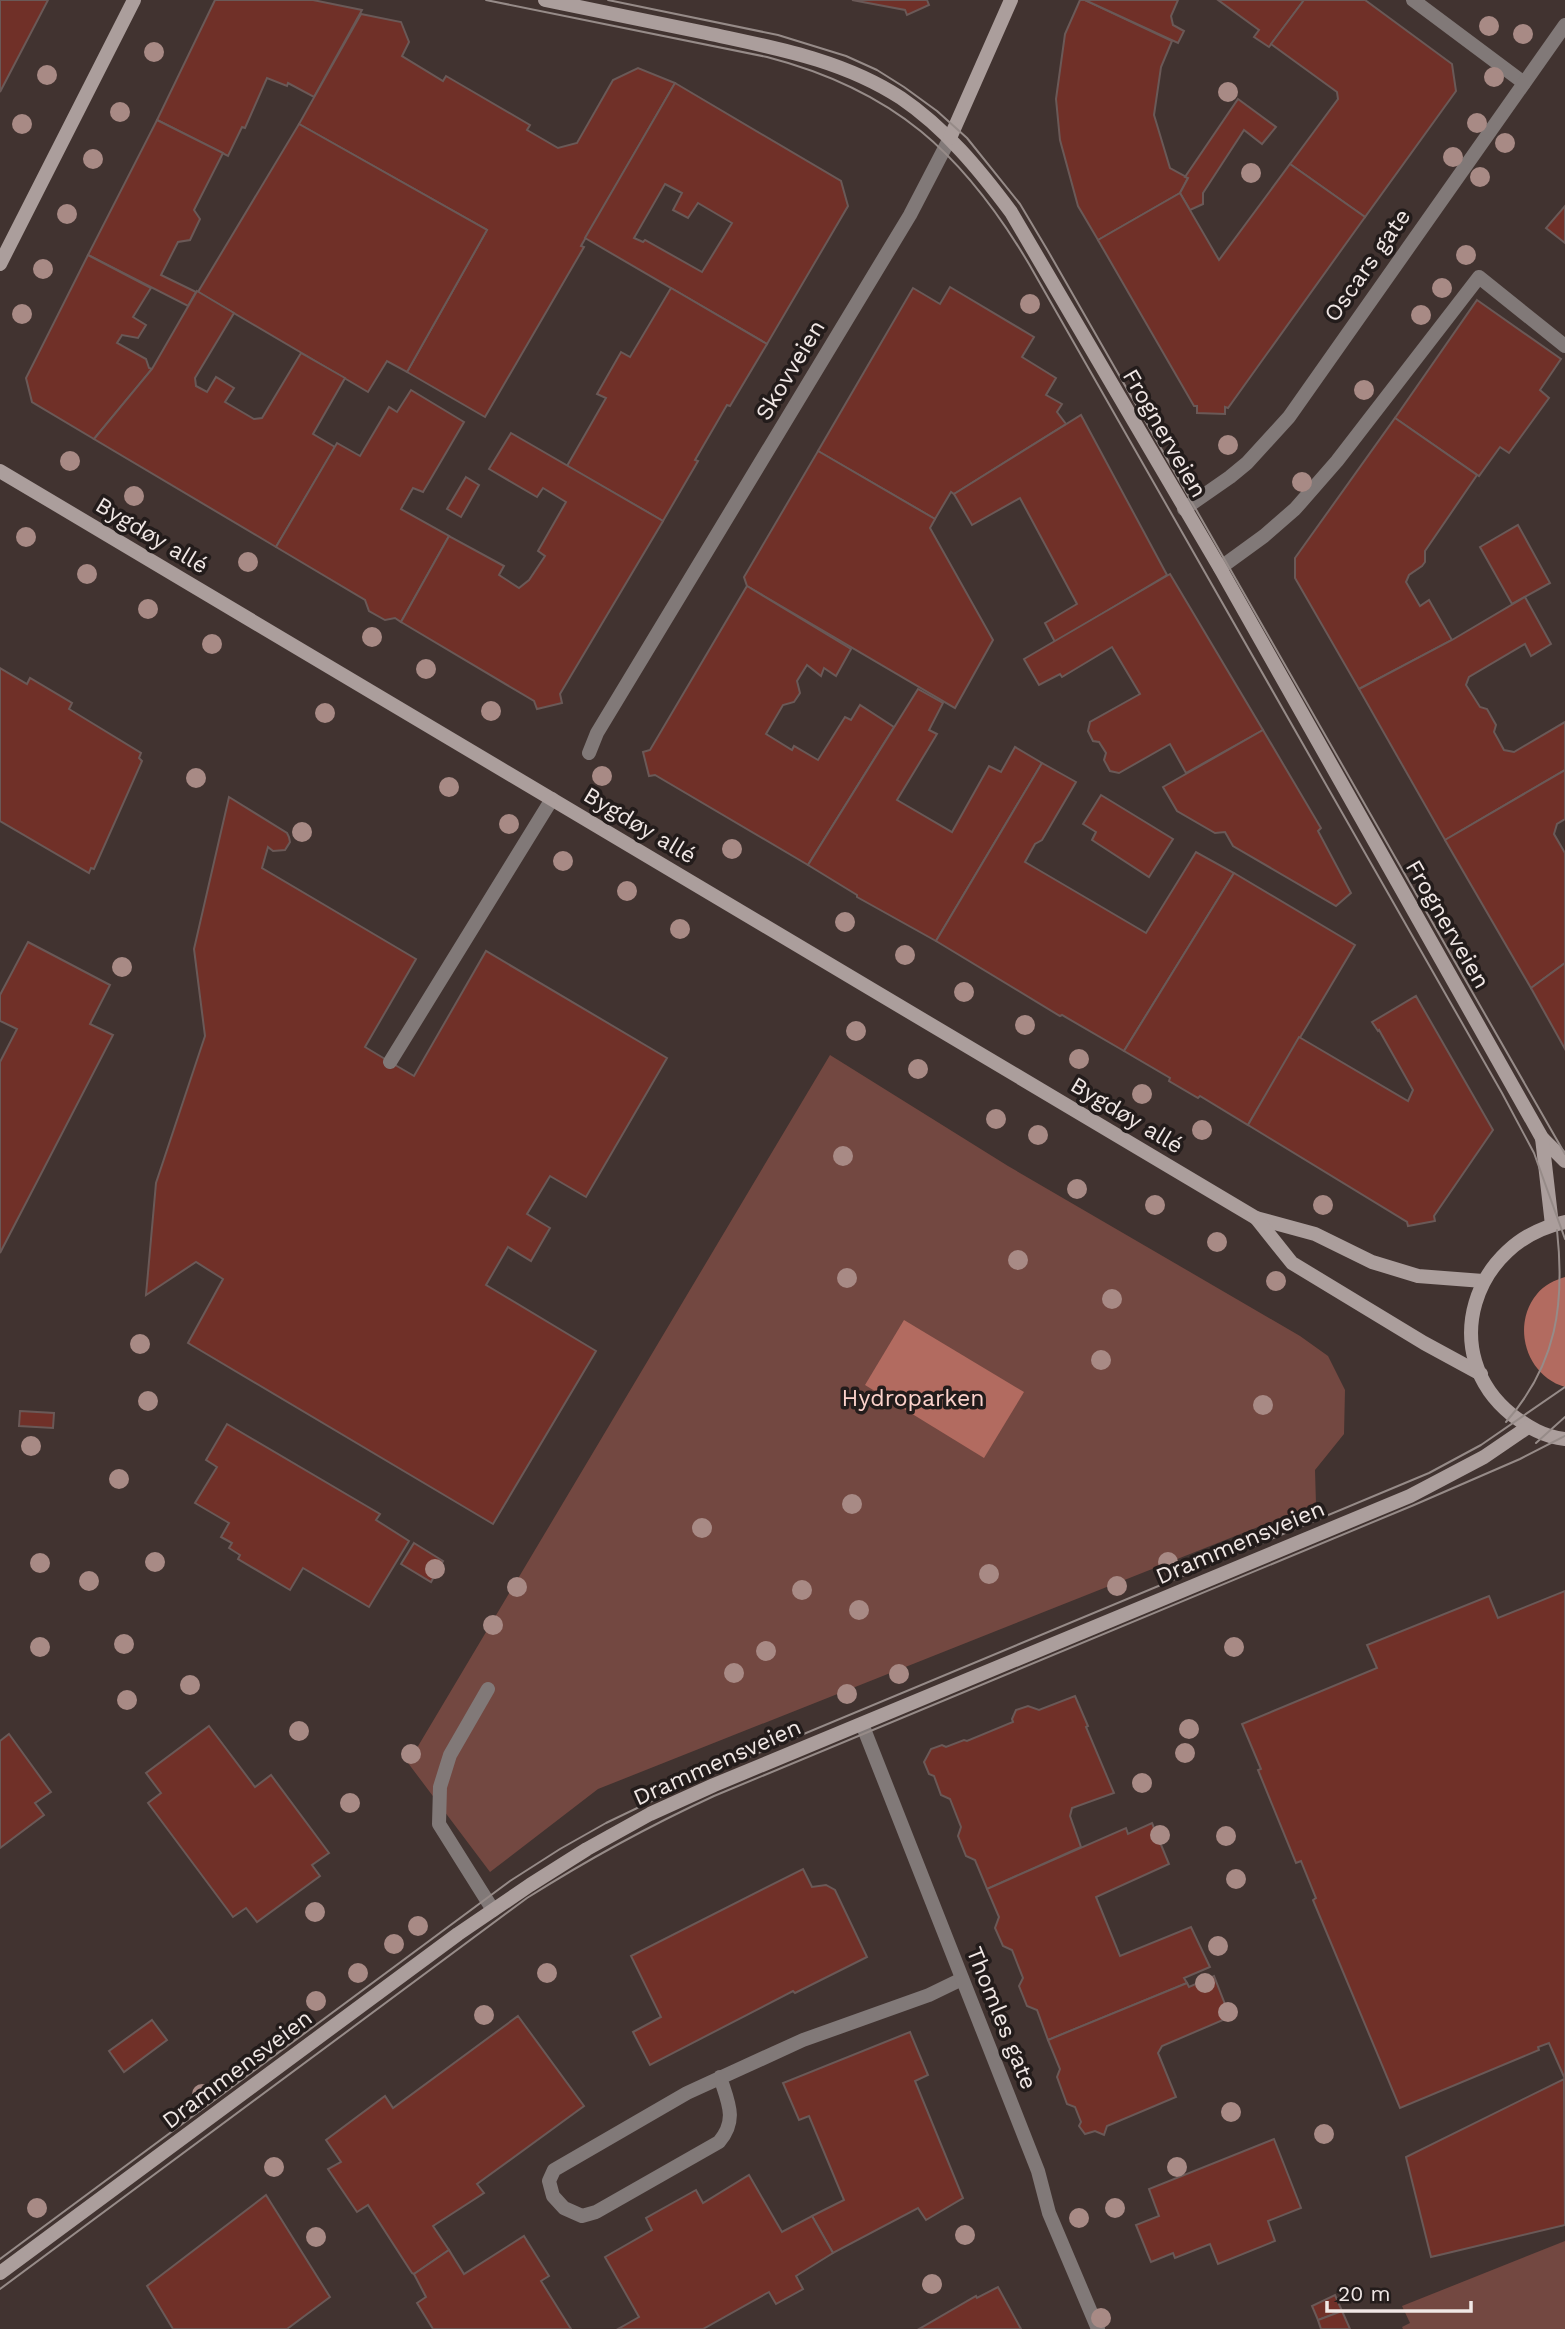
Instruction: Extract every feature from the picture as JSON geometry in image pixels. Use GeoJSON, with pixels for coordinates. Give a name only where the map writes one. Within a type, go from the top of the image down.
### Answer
{"type":"FeatureCollection","features":[{"type":"Feature","properties":{"kind":"street"},"geometry":{"type":"LineString","coordinates":[[0,264],[134,0]]}},
{"type":"Feature","properties":{"kind":"street","name":"Frognerveien"},"geometry":{"type":"LineString","coordinates":[[545,0],[781,48],[828,62],[871,81],[902,99],[950,138],[988,181],[1011,212],[1220,568],[1542,1138],[1565,1161]]}},
{"type":"Feature","properties":{"kind":"street","name":"Skovveien"},"geometry":{"type":"LineString","coordinates":[[589,753],[597,733],[909,215],[950,138],[1011,0]]}},
{"type":"Feature","properties":{"kind":"street"},"geometry":{"type":"LineString","coordinates":[[1413,0],[1524,83]]}},
{"type":"Feature","properties":{"kind":"street","name":"Oscars gate"},"geometry":{"type":"LineString","coordinates":[[1184,509],[1247,463],[1289,417],[1565,25]]}},
{"type":"Feature","properties":{"kind":"street"},"geometry":{"type":"LineString","coordinates":[[1220,568],[1284,518],[1337,461],[1479,277],[1565,346]]}},
{"type":"Feature","properties":{"kind":"street","name":"Bygdøy allé"},"geometry":{"type":"LineString","coordinates":[[0,471],[1256,1218],[1315,1234],[1373,1262],[1418,1276],[1483,1281]]}},
{"type":"Feature","properties":{"kind":"street"},"geometry":{"type":"LineString","coordinates":[[390,1062],[552,799]]}},
{"type":"Feature","properties":{"kind":"street","name":"Frognerveien"},"geometry":{"type":"LineString","coordinates":[[1542,1138],[1558,1223]]}},
{"type":"Feature","properties":{"kind":"street","name":"Bygdøy allé"},"geometry":{"type":"LineString","coordinates":[[1256,1218],[1292,1263],[1424,1343],[1481,1374]]}},
{"type":"Feature","properties":{"kind":"street"},"geometry":{"type":"LineString","coordinates":[[1558,1223],[1531,1233],[1512,1245],[1496,1262],[1483,1281],[1475,1303],[1472,1328],[1473,1351],[1481,1374],[1500,1405],[1528,1427],[1554,1438],[1565,1439]]}},
{"type":"Feature","properties":{"kind":"street","name":"Drammensveien"},"geometry":{"type":"LineString","coordinates":[[0,2273],[493,1910],[587,1849],[650,1814],[1410,1496],[1484,1457],[1528,1427]]}},
{"type":"Feature","properties":{"kind":"street"},"geometry":{"type":"LineString","coordinates":[[488,1689],[450,1755],[440,1787],[439,1824],[493,1910]]}},
{"type":"Feature","properties":{"kind":"street","name":"Thomles gate"},"geometry":{"type":"LineString","coordinates":[[862,1724],[1038,2171],[1049,2213],[1098,2329]]}},
{"type":"Feature","properties":{"kind":"street"},"geometry":{"type":"LineString","coordinates":[[720,2077],[731,2114],[728,2131],[719,2142],[596,2213],[582,2217],[564,2208],[553,2196],[549,2181],[554,2170],[687,2093],[720,2077],[803,2040],[929,1995],[962,1979]]}},
{"type":"Feature","properties":{"kind":"green space","name":"Hydroparken"},"geometry":{"type":"Polygon","coordinates":[[[830,1055],[1008,1166],[1300,1336],[1328,1356],[1345,1390],[1344,1434],[1315,1470],[1316,1504],[598,1789],[490,1872],[408,1763],[830,1055]]]}},
{"type":"Feature","properties":{"kind":"green space"},"geometry":{"type":"Polygon","coordinates":[[[1565,2241],[1565,2329],[1403,2329],[1402,2327],[1410,2323],[1402,2306],[1565,2241]]]}},
{"type":"Feature","properties":{"kind":"shaded area"},"geometry":{"type":"Polygon","coordinates":[[[1565,1277],[1565,1387],[1552,1381],[1532,1361],[1524,1334],[1529,1306],[1537,1294],[1550,1283],[1565,1277]]]}},
{"type":"Feature","properties":{"kind":"shaded area"},"geometry":{"type":"Polygon","coordinates":[[[904,1320],[1024,1392],[984,1458],[865,1385],[904,1320]]]}},
{"type":"Feature","properties":{"kind":"building"},"geometry":{"type":"Polygon","coordinates":[[[0,0],[48,0],[0,92],[0,0]]]}},
{"type":"Feature","properties":{"kind":"building"},"geometry":{"type":"Polygon","coordinates":[[[215,0],[313,0],[362,10],[314,97],[288,83],[287,86],[267,78],[245,128],[242,127],[228,156],[157,120],[215,0]]]}},
{"type":"Feature","properties":{"kind":"building"},"geometry":{"type":"Polygon","coordinates":[[[852,0],[927,0],[929,5],[907,15],[905,10],[852,0]]]}},
{"type":"Feature","properties":{"kind":"building"},"geometry":{"type":"Polygon","coordinates":[[[1080,0],[1172,41],[1161,67],[1154,115],[1170,168],[1188,178],[1180,193],[1098,240],[1078,206],[1060,140],[1056,99],[1065,34],[1080,0]]]}},
{"type":"Feature","properties":{"kind":"building"},"geometry":{"type":"Polygon","coordinates":[[[1085,0],[1178,0],[1171,16],[1173,25],[1184,31],[1178,43],[1085,0]]]}},
{"type":"Feature","properties":{"kind":"building"},"geometry":{"type":"Polygon","coordinates":[[[1218,0],[1304,0],[1269,47],[1254,37],[1259,30],[1218,0]]]}},
{"type":"Feature","properties":{"kind":"building"},"geometry":{"type":"Polygon","coordinates":[[[1304,0],[1365,0],[1452,64],[1456,91],[1365,217],[1290,164],[1338,99],[1337,92],[1271,44],[1304,0]]]}},
{"type":"Feature","properties":{"kind":"building"},"geometry":{"type":"Polygon","coordinates":[[[361,14],[401,22],[409,42],[402,56],[443,81],[446,76],[530,125],[527,130],[558,148],[577,143],[613,80],[638,68],[675,83],[485,417],[407,372],[487,230],[299,124],[361,14]]]}},
{"type":"Feature","properties":{"kind":"building"},"geometry":{"type":"Polygon","coordinates":[[[675,83],[841,181],[848,206],[767,344],[585,238],[675,83]],[[665,184],[634,238],[643,242],[645,240],[702,272],[732,223],[698,203],[688,218],[673,210],[682,193],[665,184]]]}},
{"type":"Feature","properties":{"kind":"building"},"geometry":{"type":"Polygon","coordinates":[[[1238,99],[1276,127],[1262,144],[1244,130],[1203,193],[1203,204],[1190,210],[1180,193],[1188,178],[1185,177],[1238,99]]]}},
{"type":"Feature","properties":{"kind":"building"},"geometry":{"type":"Polygon","coordinates":[[[157,120],[223,153],[194,210],[200,219],[190,240],[178,242],[161,275],[196,292],[188,306],[88,255],[157,120]]]}},
{"type":"Feature","properties":{"kind":"building"},"geometry":{"type":"Polygon","coordinates":[[[299,124],[487,230],[407,372],[387,361],[368,392],[198,292],[299,124]]]}},
{"type":"Feature","properties":{"kind":"building"},"geometry":{"type":"Polygon","coordinates":[[[1290,164],[1365,217],[1228,408],[1225,407],[1225,414],[1197,413],[1197,406],[1194,406],[1098,240],[1180,193],[1219,260],[1290,164]]]}},
{"type":"Feature","properties":{"kind":"building"},"geometry":{"type":"Polygon","coordinates":[[[1565,206],[1565,243],[1546,228],[1565,206]]]}},
{"type":"Feature","properties":{"kind":"building"},"geometry":{"type":"Polygon","coordinates":[[[88,255],[151,288],[133,317],[146,325],[138,338],[122,335],[117,343],[146,359],[152,369],[94,439],[32,402],[26,378],[88,255]]]}},
{"type":"Feature","properties":{"kind":"building"},"geometry":{"type":"Polygon","coordinates":[[[950,287],[1034,337],[1022,357],[1056,378],[1046,395],[1062,404],[1057,412],[1066,424],[954,494],[951,492],[935,519],[818,451],[913,288],[940,304],[950,287]]]}},
{"type":"Feature","properties":{"kind":"building"},"geometry":{"type":"Polygon","coordinates":[[[671,288],[767,344],[730,406],[727,405],[663,521],[567,466],[606,398],[597,394],[621,352],[630,357],[671,288]]]}},
{"type":"Feature","properties":{"kind":"building"},"geometry":{"type":"Polygon","coordinates":[[[197,291],[234,313],[195,378],[196,386],[207,392],[216,377],[234,388],[225,402],[254,419],[262,418],[301,353],[345,378],[313,434],[335,447],[276,547],[94,439],[152,369],[197,291]]]}},
{"type":"Feature","properties":{"kind":"building"},"geometry":{"type":"Polygon","coordinates":[[[1477,300],[1561,359],[1540,390],[1549,398],[1509,453],[1500,447],[1479,476],[1395,418],[1477,300]]]}},
{"type":"Feature","properties":{"kind":"building"},"geometry":{"type":"Polygon","coordinates":[[[411,390],[464,422],[423,492],[413,488],[401,509],[449,536],[401,622],[395,618],[385,620],[369,611],[365,600],[276,547],[337,443],[360,456],[389,407],[397,412],[411,390]]]}},
{"type":"Feature","properties":{"kind":"building"},"geometry":{"type":"Polygon","coordinates":[[[1081,415],[1167,575],[1055,642],[1045,623],[1077,604],[1020,498],[972,525],[954,494],[1081,415]]]}},
{"type":"Feature","properties":{"kind":"building"},"geometry":{"type":"Polygon","coordinates":[[[1395,418],[1477,475],[1425,551],[1425,562],[1409,575],[1406,582],[1420,606],[1429,600],[1452,640],[1359,689],[1295,578],[1295,558],[1395,418]]]}},
{"type":"Feature","properties":{"kind":"building"},"geometry":{"type":"Polygon","coordinates":[[[511,433],[663,521],[560,694],[562,703],[537,709],[534,701],[401,622],[449,536],[504,566],[499,575],[519,588],[529,580],[545,556],[538,551],[566,502],[543,488],[537,497],[489,469],[511,433]]]}},
{"type":"Feature","properties":{"kind":"building"},"geometry":{"type":"Polygon","coordinates":[[[818,451],[935,519],[930,528],[993,640],[955,708],[747,586],[744,577],[818,451]]]}},
{"type":"Feature","properties":{"kind":"building"},"geometry":{"type":"Polygon","coordinates":[[[466,477],[479,485],[461,517],[447,509],[466,477]]]}},
{"type":"Feature","properties":{"kind":"building"},"geometry":{"type":"Polygon","coordinates":[[[1518,525],[1550,583],[1512,604],[1480,547],[1518,525]]]}},
{"type":"Feature","properties":{"kind":"building"},"geometry":{"type":"Polygon","coordinates":[[[1170,574],[1263,730],[1186,773],[1170,744],[1119,773],[1110,771],[1104,760],[1106,753],[1099,742],[1093,741],[1088,731],[1090,722],[1140,694],[1112,647],[1062,677],[1060,674],[1039,685],[1024,659],[1170,574]]]}},
{"type":"Feature","properties":{"kind":"building"},"geometry":{"type":"Polygon","coordinates":[[[747,586],[851,649],[836,676],[824,668],[821,676],[807,665],[797,681],[800,693],[794,702],[783,705],[766,734],[792,750],[794,746],[818,760],[845,717],[851,720],[860,705],[894,727],[808,865],[655,775],[649,776],[643,752],[650,750],[747,586]]]}},
{"type":"Feature","properties":{"kind":"building"},"geometry":{"type":"Polygon","coordinates":[[[1525,597],[1551,644],[1531,656],[1525,644],[1469,677],[1466,685],[1480,707],[1487,709],[1496,725],[1494,732],[1504,750],[1514,752],[1565,722],[1565,770],[1445,840],[1359,689],[1452,640],[1525,597]]]}},
{"type":"Feature","properties":{"kind":"building"},"geometry":{"type":"Polygon","coordinates":[[[0,668],[27,684],[30,678],[72,703],[69,709],[141,753],[139,758],[142,761],[94,869],[91,868],[89,873],[0,821],[0,668]]]}},
{"type":"Feature","properties":{"kind":"building"},"geometry":{"type":"Polygon","coordinates":[[[918,689],[943,703],[929,730],[937,734],[897,800],[952,832],[989,766],[1001,772],[1015,747],[1042,763],[936,941],[857,897],[808,865],[918,689]]]}},
{"type":"Feature","properties":{"kind":"building"},"geometry":{"type":"Polygon","coordinates":[[[1263,730],[1321,828],[1318,831],[1351,893],[1336,906],[1233,846],[1225,832],[1215,833],[1177,811],[1163,787],[1263,730]]]}},
{"type":"Feature","properties":{"kind":"building"},"geometry":{"type":"Polygon","coordinates":[[[1042,763],[1076,782],[1042,840],[1035,844],[1025,862],[1146,933],[1196,852],[1234,873],[1124,1051],[1060,1016],[936,941],[1042,763]]]}},
{"type":"Feature","properties":{"kind":"building"},"geometry":{"type":"Polygon","coordinates":[[[1565,770],[1565,819],[1557,824],[1554,834],[1565,853],[1565,963],[1531,988],[1445,840],[1565,770]]]}},
{"type":"Feature","properties":{"kind":"building"},"geometry":{"type":"Polygon","coordinates":[[[1101,795],[1173,839],[1149,877],[1092,840],[1096,832],[1083,824],[1101,795]]]}},
{"type":"Feature","properties":{"kind":"building"},"geometry":{"type":"Polygon","coordinates":[[[229,797],[287,833],[289,837],[290,842],[285,850],[273,851],[268,847],[262,868],[416,959],[365,1047],[390,1062],[414,1076],[486,951],[667,1058],[586,1197],[550,1176],[527,1214],[550,1228],[531,1261],[508,1247],[486,1285],[596,1351],[493,1524],[188,1343],[223,1279],[196,1262],[146,1295],[156,1183],[205,1036],[194,949],[229,797]]]}},
{"type":"Feature","properties":{"kind":"building"},"geometry":{"type":"Polygon","coordinates":[[[1234,873],[1355,945],[1248,1125],[1169,1081],[1170,1078],[1124,1051],[1234,873]]]}},
{"type":"Feature","properties":{"kind":"building"},"geometry":{"type":"Polygon","coordinates":[[[28,942],[110,985],[90,1024],[113,1035],[0,1253],[0,1062],[17,1029],[0,1021],[0,995],[28,942]]]}},
{"type":"Feature","properties":{"kind":"building"},"geometry":{"type":"Polygon","coordinates":[[[1565,963],[1565,1049],[1531,988],[1565,963]]]}},
{"type":"Feature","properties":{"kind":"building"},"geometry":{"type":"Polygon","coordinates":[[[1416,996],[1493,1130],[1434,1216],[1435,1221],[1408,1226],[1407,1222],[1248,1125],[1299,1037],[1408,1101],[1413,1090],[1372,1022],[1416,996]]]}},
{"type":"Feature","properties":{"kind":"building"},"geometry":{"type":"Polygon","coordinates":[[[20,1411],[54,1413],[53,1428],[19,1426],[20,1411]]]}},
{"type":"Feature","properties":{"kind":"building"},"geometry":{"type":"Polygon","coordinates":[[[227,1424],[380,1514],[376,1520],[409,1541],[369,1607],[303,1568],[290,1590],[238,1559],[240,1555],[229,1548],[232,1543],[221,1537],[229,1523],[195,1503],[217,1467],[206,1460],[227,1424]]]}},
{"type":"Feature","properties":{"kind":"building"},"geometry":{"type":"Polygon","coordinates":[[[414,1543],[443,1561],[431,1582],[401,1564],[414,1543]]]}},
{"type":"Feature","properties":{"kind":"building"},"geometry":{"type":"Polygon","coordinates":[[[1565,1591],[1565,2079],[1549,2043],[1538,2047],[1539,2050],[1400,2108],[1313,1900],[1316,1898],[1301,1861],[1296,1863],[1242,1724],[1377,1668],[1367,1645],[1489,1596],[1498,1618],[1565,1591]]]}},
{"type":"Feature","properties":{"kind":"building"},"geometry":{"type":"Polygon","coordinates":[[[1075,1696],[1114,1793],[1072,1808],[1070,1816],[1081,1847],[987,1889],[975,1860],[966,1856],[958,1836],[961,1827],[950,1799],[941,1795],[934,1776],[929,1774],[924,1762],[931,1749],[967,1741],[1013,1722],[1016,1710],[1028,1706],[1039,1710],[1075,1696]]]}},
{"type":"Feature","properties":{"kind":"building"},"geometry":{"type":"Polygon","coordinates":[[[209,1726],[255,1787],[271,1775],[329,1853],[312,1865],[320,1876],[257,1922],[246,1908],[233,1917],[148,1803],[161,1793],[146,1773],[209,1726]]]}},
{"type":"Feature","properties":{"kind":"building"},"geometry":{"type":"Polygon","coordinates":[[[9,1734],[51,1792],[35,1803],[44,1815],[0,1848],[0,1741],[9,1734]]]}},
{"type":"Feature","properties":{"kind":"building"},"geometry":{"type":"Polygon","coordinates":[[[1152,1823],[1169,1864],[1096,1897],[1120,1956],[1191,1927],[1210,1967],[1184,1978],[1187,1983],[1048,2040],[1037,2010],[1027,2006],[1019,1986],[1023,1978],[1012,1950],[1003,1946],[995,1928],[999,1917],[987,1889],[1126,1828],[1128,1834],[1152,1823]]]}},
{"type":"Feature","properties":{"kind":"building"},"geometry":{"type":"Polygon","coordinates":[[[803,1869],[812,1887],[826,1885],[835,1890],[867,1957],[795,1993],[793,1991],[650,2065],[633,2032],[661,2017],[631,1956],[803,1869]]]}},
{"type":"Feature","properties":{"kind":"building"},"geometry":{"type":"Polygon","coordinates":[[[1214,1976],[1230,2017],[1162,2046],[1158,2053],[1176,2097],[1107,2126],[1104,2135],[1095,2131],[1085,2134],[1079,2126],[1081,2122],[1075,2107],[1067,2104],[1057,2077],[1060,2069],[1048,2040],[1187,1983],[1189,1987],[1214,1976]]]}},
{"type":"Feature","properties":{"kind":"building"},"geometry":{"type":"Polygon","coordinates":[[[518,2016],[584,2106],[477,2184],[484,2193],[433,2226],[449,2250],[414,2274],[368,2205],[357,2212],[328,2169],[341,2162],[326,2140],[385,2096],[393,2108],[518,2016]]]}},
{"type":"Feature","properties":{"kind":"building"},"geometry":{"type":"Polygon","coordinates":[[[152,2020],[167,2040],[124,2072],[109,2051],[152,2020]]]}},
{"type":"Feature","properties":{"kind":"building"},"geometry":{"type":"Polygon","coordinates":[[[910,2032],[928,2075],[915,2081],[963,2198],[926,2220],[918,2208],[833,2253],[812,2216],[844,2200],[809,2116],[799,2120],[783,2083],[910,2032]]]}},
{"type":"Feature","properties":{"kind":"building"},"geometry":{"type":"Polygon","coordinates":[[[1564,2079],[1565,2225],[1431,2257],[1406,2157],[1564,2079]]]}},
{"type":"Feature","properties":{"kind":"building"},"geometry":{"type":"Polygon","coordinates":[[[1274,2139],[1301,2208],[1268,2221],[1275,2241],[1218,2264],[1210,2244],[1175,2258],[1173,2253],[1151,2262],[1136,2225],[1159,2216],[1149,2189],[1274,2139]]]}},
{"type":"Feature","properties":{"kind":"building"},"geometry":{"type":"Polygon","coordinates":[[[749,2175],[782,2232],[812,2216],[833,2253],[796,2276],[803,2289],[776,2304],[769,2292],[703,2329],[618,2329],[639,2317],[605,2257],[652,2230],[646,2218],[696,2190],[703,2203],[749,2175]]]}},
{"type":"Feature","properties":{"kind":"building"},"geometry":{"type":"Polygon","coordinates":[[[266,2195],[330,2297],[287,2329],[173,2329],[147,2286],[266,2195]]]}},
{"type":"Feature","properties":{"kind":"building"},"geometry":{"type":"Polygon","coordinates":[[[524,2236],[549,2276],[541,2281],[571,2329],[433,2329],[417,2303],[426,2297],[414,2274],[449,2250],[464,2274],[524,2236]]]}},
{"type":"Feature","properties":{"kind":"building"},"geometry":{"type":"Polygon","coordinates":[[[998,2287],[1021,2329],[919,2329],[976,2296],[977,2298],[998,2287]]]}},
{"type":"Feature","properties":{"kind":"building"},"geometry":{"type":"Polygon","coordinates":[[[1335,2295],[1342,2311],[1318,2320],[1312,2306],[1335,2295]]]}},
{"type":"Feature","properties":{"kind":"building"},"geometry":{"type":"Polygon","coordinates":[[[1342,2311],[1350,2329],[1321,2329],[1318,2320],[1342,2311]]]}},
{"type":"Feature","properties":{"kind":"tram line"},"geometry":{"type":"LineString","coordinates":[[486,0],[767,57],[812,71],[852,88],[921,131],[951,158],[978,189],[1029,264],[1502,1093],[1534,1153],[1565,1239]]}},
{"type":"Feature","properties":{"kind":"tram line"},"geometry":{"type":"LineString","coordinates":[[608,0],[778,35],[846,56],[877,70],[904,87],[937,111],[967,138],[1020,204],[1048,251],[1565,1154]]}},
{"type":"Feature","properties":{"kind":"tram line"},"geometry":{"type":"LineString","coordinates":[[1506,1422],[1537,1378],[1554,1332],[1560,1283],[1557,1230]]}},
{"type":"Feature","properties":{"kind":"tram line"},"geometry":{"type":"LineString","coordinates":[[0,2259],[510,1881],[606,1823],[708,1774],[1429,1473],[1481,1445],[1565,1387]]}},
{"type":"Feature","properties":{"kind":"tram line"},"geometry":{"type":"LineString","coordinates":[[1536,1443],[1565,1417]]}},
{"type":"Feature","properties":{"kind":"tram line"},"geometry":{"type":"LineString","coordinates":[[0,2289],[527,1898],[619,1844],[714,1796],[1414,1505],[1520,1459],[1565,1436]]}}]}
